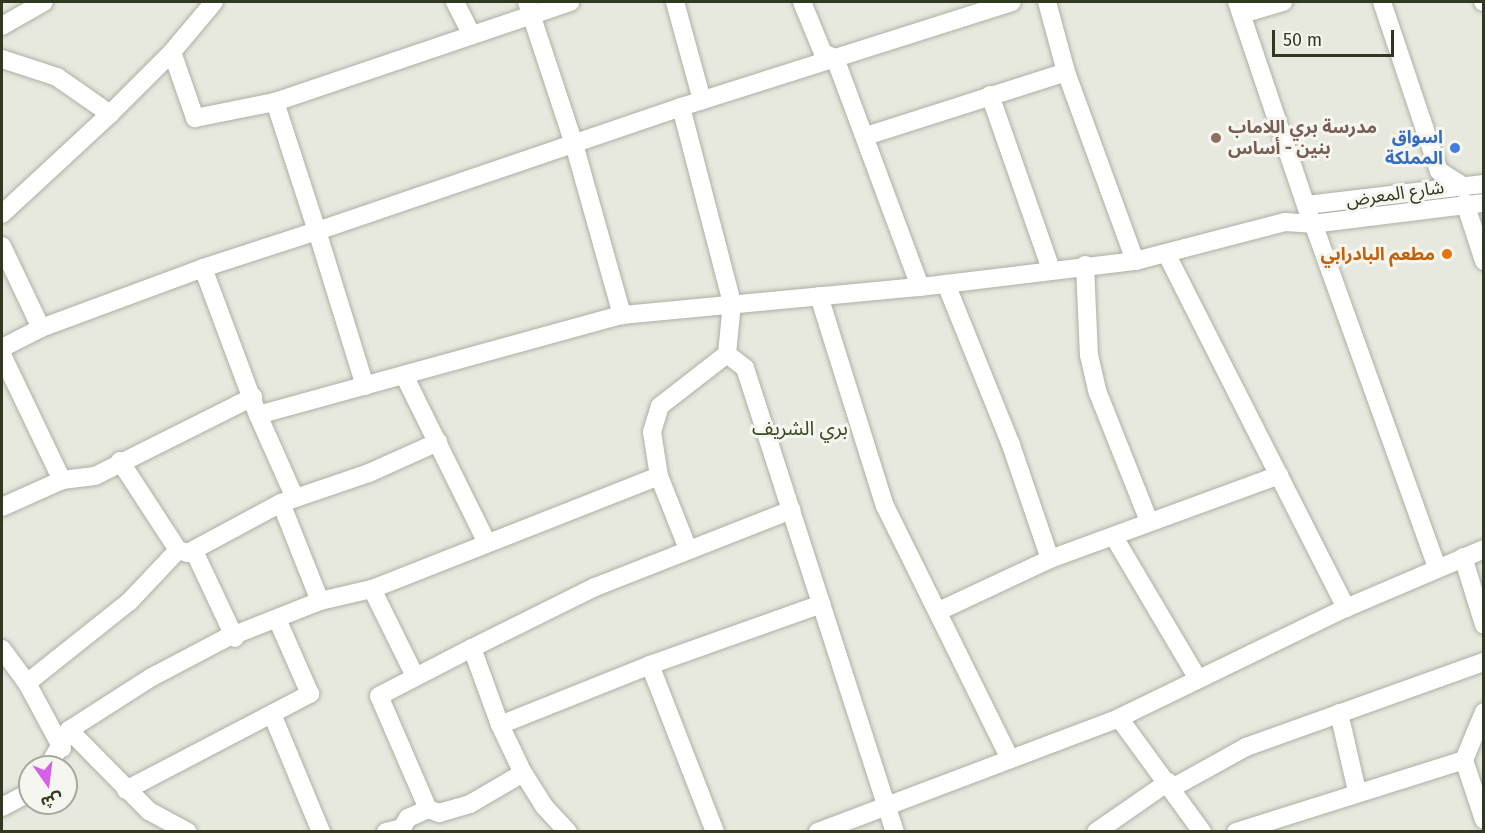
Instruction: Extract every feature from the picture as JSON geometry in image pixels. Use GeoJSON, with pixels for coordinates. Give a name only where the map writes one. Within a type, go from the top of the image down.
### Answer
{"type":"FeatureCollection","features":[{"type":"Feature","properties":{"kind":"street"},"geometry":{"type":"LineString","coordinates":[[2,26],[44,2]]}},
{"type":"Feature","properties":{"kind":"street"},"geometry":{"type":"LineString","coordinates":[[2,214],[110,114],[172,52],[214,2]]}},
{"type":"Feature","properties":{"kind":"street"},"geometry":{"type":"LineString","coordinates":[[455,2],[472,35]]}},
{"type":"Feature","properties":{"kind":"street"},"geometry":{"type":"LineString","coordinates":[[172,52],[195,118],[275,102],[472,35],[529,8],[572,2]]}},
{"type":"Feature","properties":{"kind":"street"},"geometry":{"type":"LineString","coordinates":[[675,2],[702,100]]}},
{"type":"Feature","properties":{"kind":"street"},"geometry":{"type":"LineString","coordinates":[[802,2],[823,53],[835,58],[866,136],[920,287]]}},
{"type":"Feature","properties":{"kind":"street"},"geometry":{"type":"LineString","coordinates":[[2,348],[41,328],[202,268],[702,100],[1012,2]]}},
{"type":"Feature","properties":{"kind":"street"},"geometry":{"type":"LineString","coordinates":[[1047,2],[1066,72],[1135,261]]}},
{"type":"Feature","properties":{"kind":"street"},"geometry":{"type":"LineString","coordinates":[[1283,2],[1239,8],[1312,223],[1437,568]]}},
{"type":"Feature","properties":{"kind":"street"},"geometry":{"type":"LineString","coordinates":[[1382,2],[1439,171],[1461,185]]}},
{"type":"Feature","properties":{"kind":"street"},"geometry":{"type":"LineString","coordinates":[[529,8],[574,144],[622,315]]}},
{"type":"Feature","properties":{"kind":"street"},"geometry":{"type":"LineString","coordinates":[[2,59],[57,77],[110,114]]}},
{"type":"Feature","properties":{"kind":"street"},"geometry":{"type":"LineString","coordinates":[[866,136],[1066,72]]}},
{"type":"Feature","properties":{"kind":"street"},"geometry":{"type":"LineString","coordinates":[[990,95],[1051,269]]}},
{"type":"Feature","properties":{"kind":"street"},"geometry":{"type":"LineString","coordinates":[[275,102],[365,386]]}},
{"type":"Feature","properties":{"kind":"street"},"geometry":{"type":"LineString","coordinates":[[681,107],[732,303],[727,354],[660,406],[652,432],[659,476],[688,549]]}},
{"type":"Feature","properties":{"kind":"street","name":"شارع المعرض"},"geometry":{"type":"LineString","coordinates":[[1307,205],[1484,184]]}},
{"type":"Feature","properties":{"kind":"street"},"geometry":{"type":"LineString","coordinates":[[1474,203],[1484,261]]}},
{"type":"Feature","properties":{"kind":"street","name":"شارع المعرض"},"geometry":{"type":"LineString","coordinates":[[1285,222],[1312,223],[1474,203]]}},
{"type":"Feature","properties":{"kind":"street"},"geometry":{"type":"LineString","coordinates":[[2,507],[62,480],[94,476],[120,461],[255,406],[365,386],[622,315],[920,287],[1051,269],[1135,261],[1167,255],[1285,222],[1307,205]]}},
{"type":"Feature","properties":{"kind":"street"},"geometry":{"type":"LineString","coordinates":[[2,246],[41,328]]}},
{"type":"Feature","properties":{"kind":"street"},"geometry":{"type":"LineString","coordinates":[[1167,255],[1346,608]]}},
{"type":"Feature","properties":{"kind":"street"},"geometry":{"type":"LineString","coordinates":[[1085,265],[1089,355],[1098,393],[1149,521]]}},
{"type":"Feature","properties":{"kind":"street"},"geometry":{"type":"LineString","coordinates":[[202,268],[255,406],[320,601]]}},
{"type":"Feature","properties":{"kind":"street"},"geometry":{"type":"LineString","coordinates":[[945,284],[1011,445],[1050,559]]}},
{"type":"Feature","properties":{"kind":"street"},"geometry":{"type":"LineString","coordinates":[[819,296],[885,507],[1010,759]]}},
{"type":"Feature","properties":{"kind":"street"},"geometry":{"type":"LineString","coordinates":[[727,354],[745,368],[895,831]]}},
{"type":"Feature","properties":{"kind":"street"},"geometry":{"type":"LineString","coordinates":[[2,355],[62,480]]}},
{"type":"Feature","properties":{"kind":"street"},"geometry":{"type":"LineString","coordinates":[[404,375],[487,543]]}},
{"type":"Feature","properties":{"kind":"street"},"geometry":{"type":"LineString","coordinates":[[27,683],[129,602],[186,551],[288,501],[369,473],[438,442]]}},
{"type":"Feature","properties":{"kind":"street"},"geometry":{"type":"LineString","coordinates":[[120,461],[186,551],[235,638]]}},
{"type":"Feature","properties":{"kind":"street"},"geometry":{"type":"LineString","coordinates":[[939,612],[1050,559],[1279,475]]}},
{"type":"Feature","properties":{"kind":"street"},"geometry":{"type":"LineString","coordinates":[[57,755],[69,730],[192,655],[278,621],[320,601],[372,589],[659,476]]}},
{"type":"Feature","properties":{"kind":"street"},"geometry":{"type":"LineString","coordinates":[[428,809],[379,701],[382,693],[595,587],[791,510]]}},
{"type":"Feature","properties":{"kind":"street"},"geometry":{"type":"LineString","coordinates":[[1113,537],[1198,679]]}},
{"type":"Feature","properties":{"kind":"street"},"geometry":{"type":"LineString","coordinates":[[818,831],[1119,718],[1346,608],[1484,549]]}},
{"type":"Feature","properties":{"kind":"street"},"geometry":{"type":"LineString","coordinates":[[1463,557],[1484,625]]}},
{"type":"Feature","properties":{"kind":"street"},"geometry":{"type":"LineString","coordinates":[[372,589],[415,676]]}},
{"type":"Feature","properties":{"kind":"street"},"geometry":{"type":"LineString","coordinates":[[500,724],[650,665],[821,604]]}},
{"type":"Feature","properties":{"kind":"street"},"geometry":{"type":"LineString","coordinates":[[126,790],[310,694],[278,621]]}},
{"type":"Feature","properties":{"kind":"street"},"geometry":{"type":"LineString","coordinates":[[472,648],[500,724],[523,773],[544,806],[568,831]]}},
{"type":"Feature","properties":{"kind":"street"},"geometry":{"type":"LineString","coordinates":[[2,649],[27,683],[62,748]]}},
{"type":"Feature","properties":{"kind":"street"},"geometry":{"type":"LineString","coordinates":[[1096,831],[1170,785],[1246,747],[1484,662]]}},
{"type":"Feature","properties":{"kind":"street"},"geometry":{"type":"LineString","coordinates":[[650,665],[715,831]]}},
{"type":"Feature","properties":{"kind":"street"},"geometry":{"type":"LineString","coordinates":[[1484,712],[1464,760],[1484,820]]}},
{"type":"Feature","properties":{"kind":"street"},"geometry":{"type":"LineString","coordinates":[[1339,713],[1357,791]]}},
{"type":"Feature","properties":{"kind":"street"},"geometry":{"type":"LineString","coordinates":[[272,714],[321,831]]}},
{"type":"Feature","properties":{"kind":"street"},"geometry":{"type":"LineString","coordinates":[[1119,718],[1202,831]]}},
{"type":"Feature","properties":{"kind":"street"},"geometry":{"type":"LineString","coordinates":[[69,730],[149,811],[188,831]]}},
{"type":"Feature","properties":{"kind":"street"},"geometry":{"type":"LineString","coordinates":[[1236,831],[1357,791],[1464,760]]}},
{"type":"Feature","properties":{"kind":"street"},"geometry":{"type":"LineString","coordinates":[[386,831],[402,828],[408,818],[428,809],[440,813],[470,804],[523,773]]}},
{"type":"Feature","properties":{"kind":"street"},"geometry":{"type":"LineString","coordinates":[[2,807],[18,798]]}},
{"type":"Feature","properties":{"kind":"place","name":"مدرسة بري اللاماب بنين - أساس"},"geometry":{"type":"Point","coordinates":[1216,138]}},
{"type":"Feature","properties":{"kind":"place","name":"اسواق المملكة"},"geometry":{"type":"Point","coordinates":[1455,148]}},
{"type":"Feature","properties":{"kind":"place","name":"مطعم البادرابي"},"geometry":{"type":"Point","coordinates":[1447,254]}},
{"type":"Feature","properties":{"kind":"district","name":"بري الشريف"},"geometry":{"type":"Point","coordinates":[800,428]}}]}
